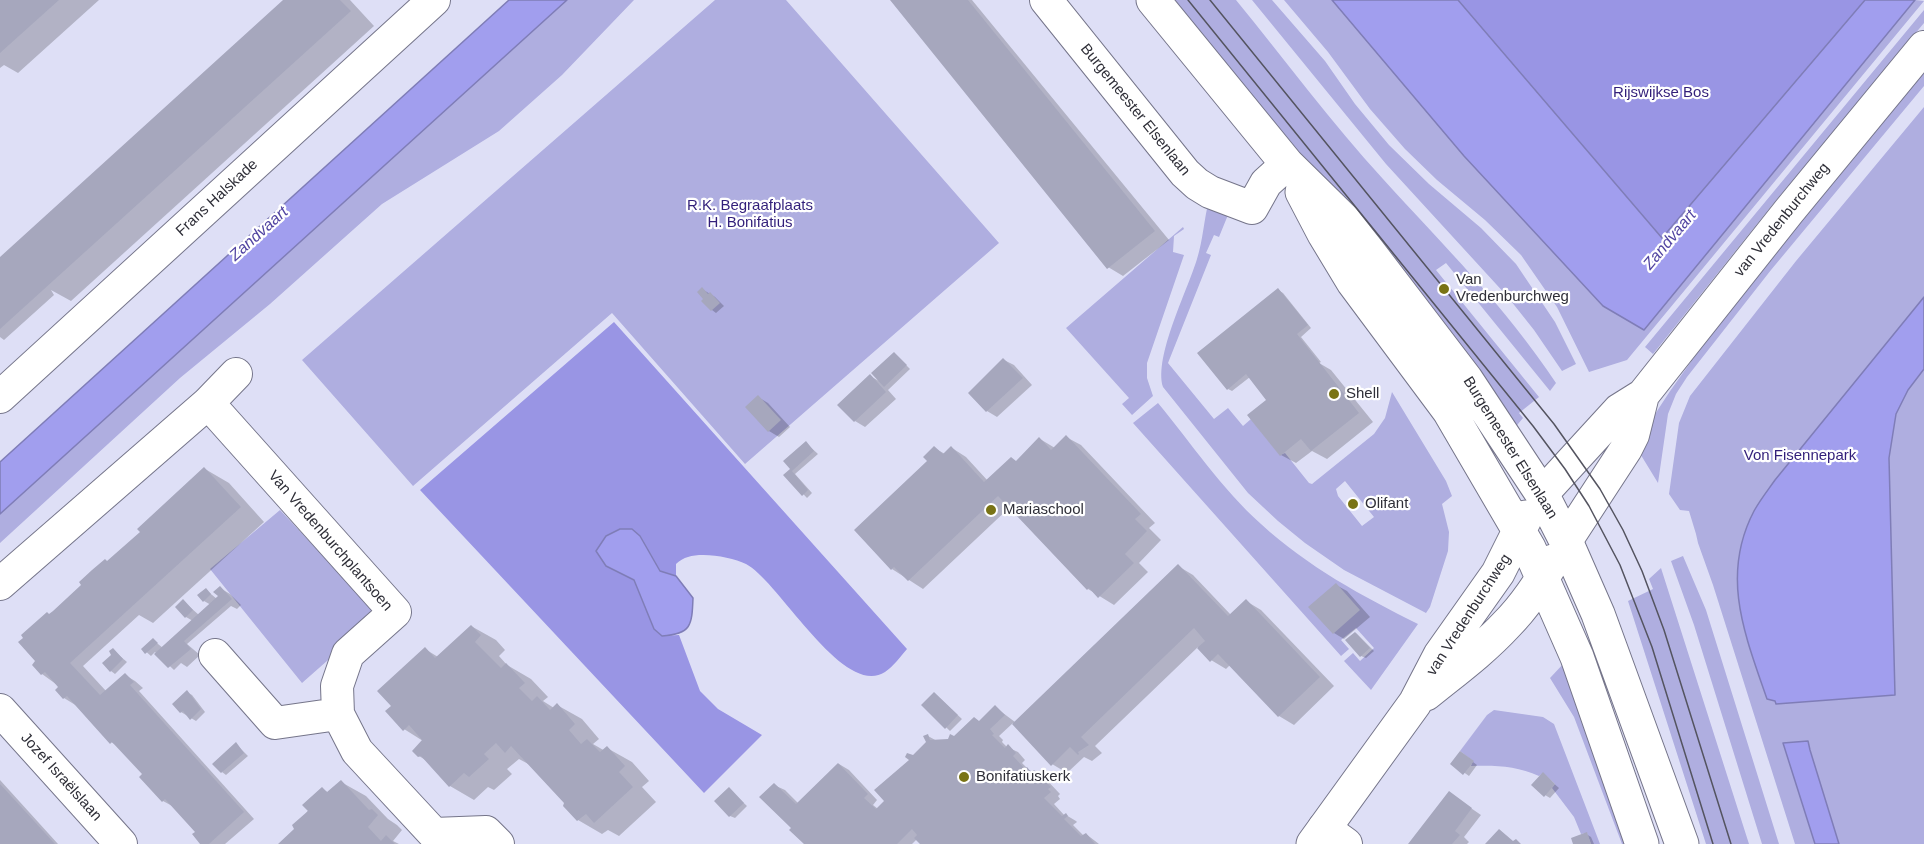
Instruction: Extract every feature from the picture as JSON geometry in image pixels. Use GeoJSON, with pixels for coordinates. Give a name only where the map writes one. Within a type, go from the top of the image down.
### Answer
{"type":"FeatureCollection","features":[{"type":"Feature","properties":{"kind":"main road","name":"Burgemeester Elsenlaan"},"geometry":{"type":"LineString","coordinates":[[1153,0],[1287,164],[1343,219],[1398,288],[1486,406],[1542,494],[1566,541],[1598,614],[1682,844]]}},
{"type":"Feature","properties":{"kind":"main road","name":"Burgemeester Elsenlaan"},"geometry":{"type":"LineString","coordinates":[[1287,164],[1324,234],[1353,282],[1444,403],[1519,531],[1543,577],[1581,667],[1642,844]]}},
{"type":"Feature","properties":{"kind":"main road","name":"van Vredenburchweg"},"geometry":{"type":"LineString","coordinates":[[1328,839],[1415,703],[1440,655],[1498,573],[1527,515],[1542,494]]}},
{"type":"Feature","properties":{"kind":"main road","name":"van Vredenburchweg"},"geometry":{"type":"LineString","coordinates":[[1415,703],[1477,653],[1505,626],[1526,602],[1566,541]]}},
{"type":"Feature","properties":{"kind":"street","name":"Frans Halskade"},"geometry":{"type":"LineString","coordinates":[[0,397],[434,0]]}},
{"type":"Feature","properties":{"kind":"street","name":"Burgemeester Elsenlaan"},"geometry":{"type":"LineString","coordinates":[[1046,0],[1192,180],[1210,192],[1252,208],[1266,183],[1287,164]]}},
{"type":"Feature","properties":{"kind":"street","name":"van Vredenburchweg"},"geometry":{"type":"LineString","coordinates":[[1542,494],[1619,410],[1643,395],[1789,211],[1924,47]]}},
{"type":"Feature","properties":{"kind":"street"},"geometry":{"type":"LineString","coordinates":[[0,584],[208,403],[236,374]]}},
{"type":"Feature","properties":{"kind":"street","name":"van Vredenburchweg"},"geometry":{"type":"LineString","coordinates":[[1566,541],[1626,449],[1636,425],[1643,395]]}},
{"type":"Feature","properties":{"kind":"street","name":"Van Vredenburchplantsoen"},"geometry":{"type":"LineString","coordinates":[[208,403],[395,612],[348,654],[337,686],[338,714],[357,751],[434,834],[486,832],[498,844]]}},
{"type":"Feature","properties":{"kind":"street"},"geometry":{"type":"LineString","coordinates":[[215,655],[274,723],[338,714]]}},
{"type":"Feature","properties":{"kind":"street","name":"Jozef Israëlslaan"},"geometry":{"type":"LineString","coordinates":[[0,710],[122,844]]}},
{"type":"Feature","properties":{"kind":"green space"},"geometry":{"type":"Polygon","coordinates":[[[562,0],[634,0],[562,75],[499,131],[382,204],[270,304],[180,378],[0,543],[0,511],[562,0]]]}},
{"type":"Feature","properties":{"kind":"green space","name":"R.K. Begraafplaats H. Bonifatius"},"geometry":{"type":"Polygon","coordinates":[[[715,0],[786,0],[999,243],[745,464],[612,313],[413,486],[302,360],[715,0]]]}},
{"type":"Feature","properties":{"kind":"green space"},"geometry":{"type":"Polygon","coordinates":[[[1175,0],[1236,0],[1345,135],[1516,328],[1556,383],[1550,391],[1446,263],[1436,270],[1539,397],[1519,413],[1523,418],[1513,430],[1175,0]]]}},
{"type":"Feature","properties":{"kind":"green space"},"geometry":{"type":"Polygon","coordinates":[[[1252,0],[1272,0],[1325,61],[1355,104],[1389,145],[1429,184],[1481,228],[1516,264],[1555,322],[1576,364],[1562,371],[1507,296],[1386,164],[1252,0]]]}},
{"type":"Feature","properties":{"kind":"green space"},"geometry":{"type":"Polygon","coordinates":[[[1284,0],[1332,0],[1464,156],[1644,329],[1915,0],[1924,1],[1627,360],[1589,372],[1557,307],[1521,255],[1405,149],[1370,109],[1328,52],[1284,0]]]}},
{"type":"Feature","properties":{"kind":"green space","name":"Rijswijkse Bos"},"geometry":{"type":"Polygon","coordinates":[[[1458,0],[1865,0],[1662,238],[1458,0]]]}},
{"type":"Feature","properties":{"kind":"green space"},"geometry":{"type":"Polygon","coordinates":[[[1924,10],[1924,23],[1773,204],[1653,354],[1645,347],[1924,10]]]}},
{"type":"Feature","properties":{"kind":"green space"},"geometry":{"type":"Polygon","coordinates":[[[1924,72],[1924,86],[1771,270],[1687,377],[1676,394],[1668,414],[1658,483],[1636,447],[1658,409],[1757,275],[1924,72]]]}},
{"type":"Feature","properties":{"kind":"green space","name":"Von Fisennepark"},"geometry":{"type":"Polygon","coordinates":[[[1924,107],[1924,844],[1795,844],[1689,511],[1680,510],[1669,494],[1679,423],[1690,396],[1796,261],[1924,107]]]}},
{"type":"Feature","properties":{"kind":"green space"},"geometry":{"type":"Polygon","coordinates":[[[1209,200],[1230,210],[1219,237],[1214,235],[1206,253],[1211,255],[1168,363],[1214,419],[1228,408],[1243,426],[1251,419],[1280,455],[1285,453],[1312,484],[1374,434],[1385,418],[1392,392],[1446,481],[1452,496],[1442,504],[1449,532],[1448,551],[1426,613],[1344,570],[1278,521],[1248,493],[1163,387],[1161,374],[1167,342],[1197,259],[1209,200]],[[1345,481],[1336,489],[1338,496],[1362,526],[1374,517],[1345,481]]]}},
{"type":"Feature","properties":{"kind":"green space"},"geometry":{"type":"Polygon","coordinates":[[[1183,227],[1184,229],[1174,236],[1173,252],[1184,255],[1147,363],[1147,378],[1153,396],[1132,415],[1122,404],[1129,398],[1066,328],[1183,227]]]}},
{"type":"Feature","properties":{"kind":"green space"},"geometry":{"type":"Polygon","coordinates":[[[614,322],[907,649],[885,672],[868,676],[850,669],[831,654],[760,575],[746,564],[717,556],[694,556],[685,558],[676,564],[676,576],[660,571],[640,536],[606,536],[596,551],[606,566],[634,580],[654,629],[662,636],[679,635],[700,691],[718,709],[762,735],[704,793],[420,490],[614,322]]]}},
{"type":"Feature","properties":{"kind":"green space"},"geometry":{"type":"Polygon","coordinates":[[[1158,403],[1233,496],[1261,524],[1297,554],[1336,580],[1418,624],[1371,690],[1344,661],[1353,653],[1360,661],[1374,648],[1356,628],[1341,640],[1349,649],[1341,656],[1133,423],[1158,403]]]}},
{"type":"Feature","properties":{"kind":"green space"},"geometry":{"type":"Polygon","coordinates":[[[280,510],[371,607],[370,623],[302,683],[210,569],[280,510]]]}},
{"type":"Feature","properties":{"kind":"green space"},"geometry":{"type":"Polygon","coordinates":[[[1683,556],[1706,610],[1779,844],[1762,844],[1694,625],[1671,561],[1683,556]]]}},
{"type":"Feature","properties":{"kind":"green space"},"geometry":{"type":"Polygon","coordinates":[[[1661,568],[1749,844],[1706,844],[1628,601],[1653,589],[1649,579],[1661,568]]]}},
{"type":"Feature","properties":{"kind":"green space"},"geometry":{"type":"Polygon","coordinates":[[[1565,662],[1632,844],[1622,844],[1574,717],[1550,678],[1565,662]]]}},
{"type":"Feature","properties":{"kind":"green space"},"geometry":{"type":"Polygon","coordinates":[[[1494,710],[1543,717],[1554,724],[1600,844],[1591,844],[1587,833],[1581,834],[1574,817],[1552,788],[1555,784],[1543,773],[1539,776],[1506,767],[1471,766],[1473,761],[1460,751],[1487,715],[1494,710]]]}},
{"type":"Feature","properties":{"kind":"water","name":"Zandvaart"},"geometry":{"type":"Polygon","coordinates":[[[509,0],[567,0],[0,514],[0,462],[509,0]]]}},
{"type":"Feature","properties":{"kind":"water","name":"Zandvaart"},"geometry":{"type":"Polygon","coordinates":[[[1332,0],[1458,0],[1662,238],[1865,0],[1915,0],[1644,330],[1603,306],[1464,156],[1332,0]]]}},
{"type":"Feature","properties":{"kind":"water"},"geometry":{"type":"Polygon","coordinates":[[[1924,297],[1924,369],[1908,390],[1896,414],[1889,458],[1895,695],[1776,704],[1775,701],[1767,699],[1744,629],[1737,582],[1744,535],[1754,511],[1775,480],[1924,297]]]}},
{"type":"Feature","properties":{"kind":"water"},"geometry":{"type":"Polygon","coordinates":[[[620,529],[632,529],[640,536],[660,571],[676,576],[693,598],[692,615],[688,627],[679,633],[662,636],[654,629],[634,580],[606,566],[596,551],[606,536],[620,529]]]}},
{"type":"Feature","properties":{"kind":"water"},"geometry":{"type":"Polygon","coordinates":[[[1808,741],[1839,844],[1815,844],[1783,743],[1808,741]]]}},
{"type":"Feature","properties":{"kind":"building"},"geometry":{"type":"Polygon","coordinates":[[[0,0],[59,0],[0,53],[0,0]]]}},
{"type":"Feature","properties":{"kind":"building"},"geometry":{"type":"Polygon","coordinates":[[[283,0],[340,0],[351,11],[0,329],[0,257],[283,0]]]}},
{"type":"Feature","properties":{"kind":"building"},"geometry":{"type":"Polygon","coordinates":[[[890,0],[968,0],[1155,231],[1107,269],[890,0]]]}},
{"type":"Feature","properties":{"kind":"building"},"geometry":{"type":"Polygon","coordinates":[[[702,287],[720,303],[711,311],[701,301],[703,299],[697,292],[702,287]]]}},
{"type":"Feature","properties":{"kind":"building"},"geometry":{"type":"Polygon","coordinates":[[[1278,288],[1308,325],[1297,334],[1359,413],[1311,451],[1301,439],[1280,456],[1247,415],[1266,400],[1246,374],[1227,390],[1197,353],[1278,288]]]}},
{"type":"Feature","properties":{"kind":"building"},"geometry":{"type":"Polygon","coordinates":[[[894,352],[907,365],[884,387],[871,373],[894,352]]]}},
{"type":"Feature","properties":{"kind":"building"},"geometry":{"type":"Polygon","coordinates":[[[1003,358],[1023,378],[986,412],[968,393],[1003,358]]]}},
{"type":"Feature","properties":{"kind":"building"},"geometry":{"type":"Polygon","coordinates":[[[870,374],[886,392],[854,422],[837,405],[870,374]]]}},
{"type":"Feature","properties":{"kind":"building"},"geometry":{"type":"Polygon","coordinates":[[[758,395],[781,420],[768,432],[745,407],[758,395]]]}},
{"type":"Feature","properties":{"kind":"building"},"geometry":{"type":"Polygon","coordinates":[[[1066,435],[1141,514],[1135,519],[1147,531],[1125,554],[1134,563],[1098,598],[1089,588],[1087,590],[998,496],[908,581],[894,567],[891,570],[854,530],[927,461],[923,457],[934,446],[943,454],[951,446],[984,482],[1011,457],[1016,461],[1039,437],[1051,450],[1066,435]]]}},
{"type":"Feature","properties":{"kind":"building"},"geometry":{"type":"Polygon","coordinates":[[[806,441],[814,451],[792,471],[808,490],[802,496],[783,475],[790,469],[783,461],[806,441]]]}},
{"type":"Feature","properties":{"kind":"building"},"geometry":{"type":"Polygon","coordinates":[[[204,467],[241,507],[70,663],[100,695],[125,673],[134,682],[130,685],[244,812],[209,844],[200,844],[192,834],[195,832],[165,799],[162,802],[139,777],[142,774],[112,742],[110,744],[67,696],[63,699],[55,690],[58,687],[45,672],[41,675],[32,665],[35,661],[18,642],[23,638],[21,635],[47,612],[49,614],[53,611],[81,585],[79,582],[92,570],[105,559],[107,561],[140,532],[137,529],[204,467]]]}},
{"type":"Feature","properties":{"kind":"building"},"geometry":{"type":"Polygon","coordinates":[[[1178,564],[1228,616],[1246,599],[1320,677],[1278,717],[1218,654],[1210,662],[1197,648],[1205,641],[1194,628],[1081,737],[1089,745],[1078,752],[1078,755],[1070,747],[1051,766],[1012,724],[1178,564]]]}},
{"type":"Feature","properties":{"kind":"building"},"geometry":{"type":"Polygon","coordinates":[[[1336,583],[1360,610],[1333,634],[1308,607],[1336,583]]]}},
{"type":"Feature","properties":{"kind":"building"},"geometry":{"type":"Polygon","coordinates":[[[220,586],[232,599],[184,641],[191,649],[168,668],[154,654],[218,596],[213,592],[220,586]]]}},
{"type":"Feature","properties":{"kind":"building"},"geometry":{"type":"Polygon","coordinates":[[[206,588],[211,594],[203,602],[197,595],[206,588]]]}},
{"type":"Feature","properties":{"kind":"building"},"geometry":{"type":"Polygon","coordinates":[[[183,599],[193,610],[185,618],[175,607],[183,599]]]}},
{"type":"Feature","properties":{"kind":"building"},"geometry":{"type":"Polygon","coordinates":[[[471,625],[481,635],[475,642],[501,668],[506,663],[525,683],[519,688],[532,701],[537,696],[550,710],[557,703],[575,724],[569,730],[581,744],[587,739],[600,752],[607,746],[625,766],[619,772],[633,787],[594,823],[586,814],[577,821],[563,806],[564,803],[511,746],[505,753],[496,743],[484,754],[489,759],[469,777],[464,773],[449,787],[421,756],[418,757],[412,751],[422,740],[409,725],[403,731],[385,711],[391,706],[377,691],[425,647],[435,658],[471,625]]]}},
{"type":"Feature","properties":{"kind":"building"},"geometry":{"type":"Polygon","coordinates":[[[1355,632],[1370,648],[1360,657],[1345,640],[1355,632]]]}},
{"type":"Feature","properties":{"kind":"building"},"geometry":{"type":"Polygon","coordinates":[[[153,638],[158,643],[145,654],[141,649],[153,638]]]}},
{"type":"Feature","properties":{"kind":"building"},"geometry":{"type":"Polygon","coordinates":[[[113,648],[123,659],[110,672],[102,663],[111,655],[109,651],[113,648]]]}},
{"type":"Feature","properties":{"kind":"building"},"geometry":{"type":"Polygon","coordinates":[[[187,690],[201,709],[190,720],[183,711],[180,713],[172,704],[187,690]]]}},
{"type":"Feature","properties":{"kind":"building"},"geometry":{"type":"Polygon","coordinates":[[[934,692],[958,715],[945,729],[921,705],[934,692]]]}},
{"type":"Feature","properties":{"kind":"building","name":"Bonifatiuskerk"},"geometry":{"type":"Polygon","coordinates":[[[995,705],[1005,715],[990,729],[994,734],[992,735],[1005,748],[1008,744],[1016,753],[1013,756],[1025,769],[1027,767],[1031,772],[1034,770],[1051,787],[1048,789],[1051,792],[1044,798],[1062,816],[1066,813],[1068,816],[1064,819],[1081,836],[1086,833],[1095,844],[920,844],[914,838],[917,835],[912,829],[897,844],[804,844],[759,797],[774,783],[796,804],[838,763],[868,794],[864,798],[876,809],[884,801],[874,790],[909,760],[905,757],[907,753],[913,755],[926,742],[923,736],[928,734],[930,740],[948,739],[950,734],[954,736],[974,717],[979,721],[995,705]]]}},
{"type":"Feature","properties":{"kind":"building"},"geometry":{"type":"Polygon","coordinates":[[[236,742],[244,753],[221,773],[212,764],[236,742]]]}},
{"type":"Feature","properties":{"kind":"building"},"geometry":{"type":"Polygon","coordinates":[[[1460,751],[1474,761],[1463,775],[1450,764],[1460,751]]]}},
{"type":"Feature","properties":{"kind":"building"},"geometry":{"type":"Polygon","coordinates":[[[1543,772],[1555,784],[1544,797],[1531,785],[1543,772]]]}},
{"type":"Feature","properties":{"kind":"building"},"geometry":{"type":"Polygon","coordinates":[[[341,780],[369,810],[372,809],[378,815],[368,827],[381,841],[386,835],[395,844],[278,844],[294,829],[292,825],[308,811],[302,805],[322,787],[327,792],[341,780]]]}},
{"type":"Feature","properties":{"kind":"building"},"geometry":{"type":"Polygon","coordinates":[[[0,784],[24,810],[55,844],[0,844],[0,784]]]}},
{"type":"Feature","properties":{"kind":"building"},"geometry":{"type":"Polygon","coordinates":[[[729,787],[744,803],[729,817],[714,801],[729,787]]]}},
{"type":"Feature","properties":{"kind":"building"},"geometry":{"type":"Polygon","coordinates":[[[1449,791],[1472,808],[1455,831],[1460,835],[1452,844],[1408,844],[1449,791]]]}},
{"type":"Feature","properties":{"kind":"building"},"geometry":{"type":"Polygon","coordinates":[[[1499,829],[1513,841],[1516,839],[1521,844],[1485,844],[1499,829]]]}},
{"type":"Feature","properties":{"kind":"building"},"geometry":{"type":"Polygon","coordinates":[[[1587,832],[1591,844],[1573,844],[1571,838],[1587,832]]]}},
{"type":"Feature","properties":{"kind":"tram line"},"geometry":{"type":"LineString","coordinates":[[1188,0],[1533,426],[1589,506],[1620,565],[1652,647],[1713,844]]}},
{"type":"Feature","properties":{"kind":"tram line"},"geometry":{"type":"LineString","coordinates":[[1210,0],[1554,424],[1600,489],[1642,571],[1664,630],[1731,844]]}},
{"type":"Feature","properties":{"kind":"place","name":"Van Vredenburchweg"},"geometry":{"type":"Point","coordinates":[1444,289]}},
{"type":"Feature","properties":{"kind":"place","name":"Shell"},"geometry":{"type":"Point","coordinates":[1334,394]}},
{"type":"Feature","properties":{"kind":"place","name":"Olifant"},"geometry":{"type":"Point","coordinates":[1353,504]}},
{"type":"Feature","properties":{"kind":"place","name":"Mariaschool"},"geometry":{"type":"Point","coordinates":[991,510]}},
{"type":"Feature","properties":{"kind":"place","name":"Bonifatiuskerk"},"geometry":{"type":"Point","coordinates":[964,777]}}]}
